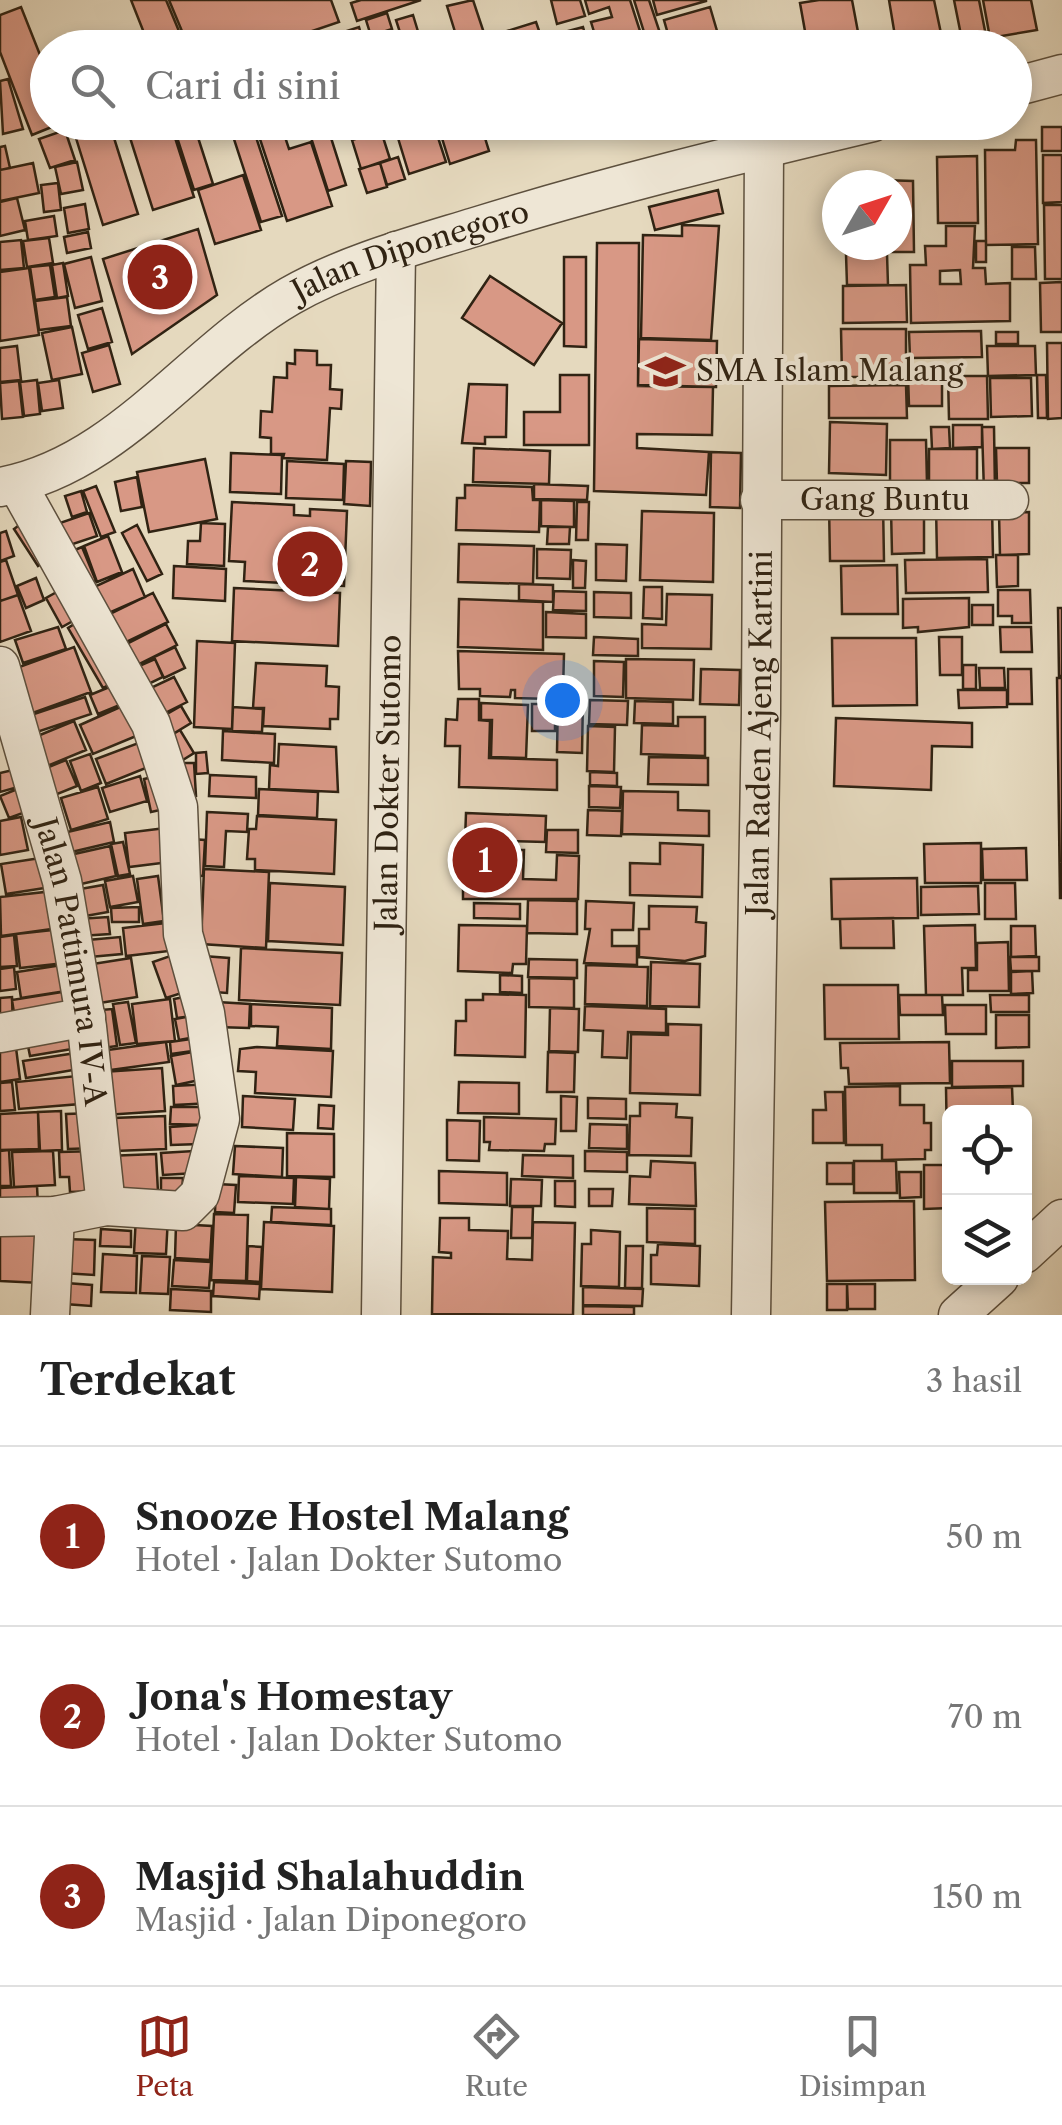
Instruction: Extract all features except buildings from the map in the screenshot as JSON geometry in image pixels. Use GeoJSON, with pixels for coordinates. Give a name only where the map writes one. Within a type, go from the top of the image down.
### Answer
{"type":"FeatureCollection","features":[{"type":"Feature","properties":{"kind":"street"},"geometry":{"type":"LineString","coordinates":[[1032,82],[1062,74]]}},
{"type":"Feature","properties":{"kind":"street","name":"Jalan Diponegoro"},"geometry":{"type":"LineString","coordinates":[[12,503],[46,474],[104,440],[290,296],[396,252],[591,191],[798,140]]}},
{"type":"Feature","properties":{"kind":"street","name":"Jalan Raden Ajeng Kartini"},"geometry":{"type":"LineString","coordinates":[[751,1315],[764,148]]}},
{"type":"Feature","properties":{"kind":"street","name":"Jalan Dokter Sutomo"},"geometry":{"type":"LineString","coordinates":[[381,1315],[396,252]]}},
{"type":"Feature","properties":{"kind":"street","name":"Gang Buntu"},"geometry":{"type":"LineString","coordinates":[[760,500],[1009,500]]}},
{"type":"Feature","properties":{"kind":"street"},"geometry":{"type":"LineString","coordinates":[[0,1217],[55,1216],[106,1206],[184,1211],[200,1194],[220,1118],[205,1013],[183,934],[178,807],[151,724],[12,503]]}},
{"type":"Feature","properties":{"kind":"street","name":"Jalan Pattimura IV-A"},"geometry":{"type":"LineString","coordinates":[[0,666],[62,882],[86,1018],[106,1206]]}},
{"type":"Feature","properties":{"kind":"street"},"geometry":{"type":"LineString","coordinates":[[0,1033],[86,1018]]}},
{"type":"Feature","properties":{"kind":"street"},"geometry":{"type":"LineString","coordinates":[[50,1315],[55,1216]]}},
{"type":"Feature","properties":{"kind":"street"},"geometry":{"type":"LineString","coordinates":[[1032,1247],[1062,1219]]}},
{"type":"Feature","properties":{"kind":"street"},"geometry":{"type":"LineString","coordinates":[[958,1315],[990,1285]]}},
{"type":"Feature","properties":{"kind":"place","name":"Masjid Shalahuddin"},"geometry":{"type":"Point","coordinates":[160,277]}},
{"type":"Feature","properties":{"kind":"place","name":"SMA Islam Malang"},"geometry":{"type":"Point","coordinates":[666,371]}},
{"type":"Feature","properties":{"kind":"place","name":"Jona's Homestay"},"geometry":{"type":"Point","coordinates":[310,564]}},
{"type":"Feature","properties":{"kind":"place","name":"Snooze Hostel Malang"},"geometry":{"type":"Point","coordinates":[485,860]}}]}
